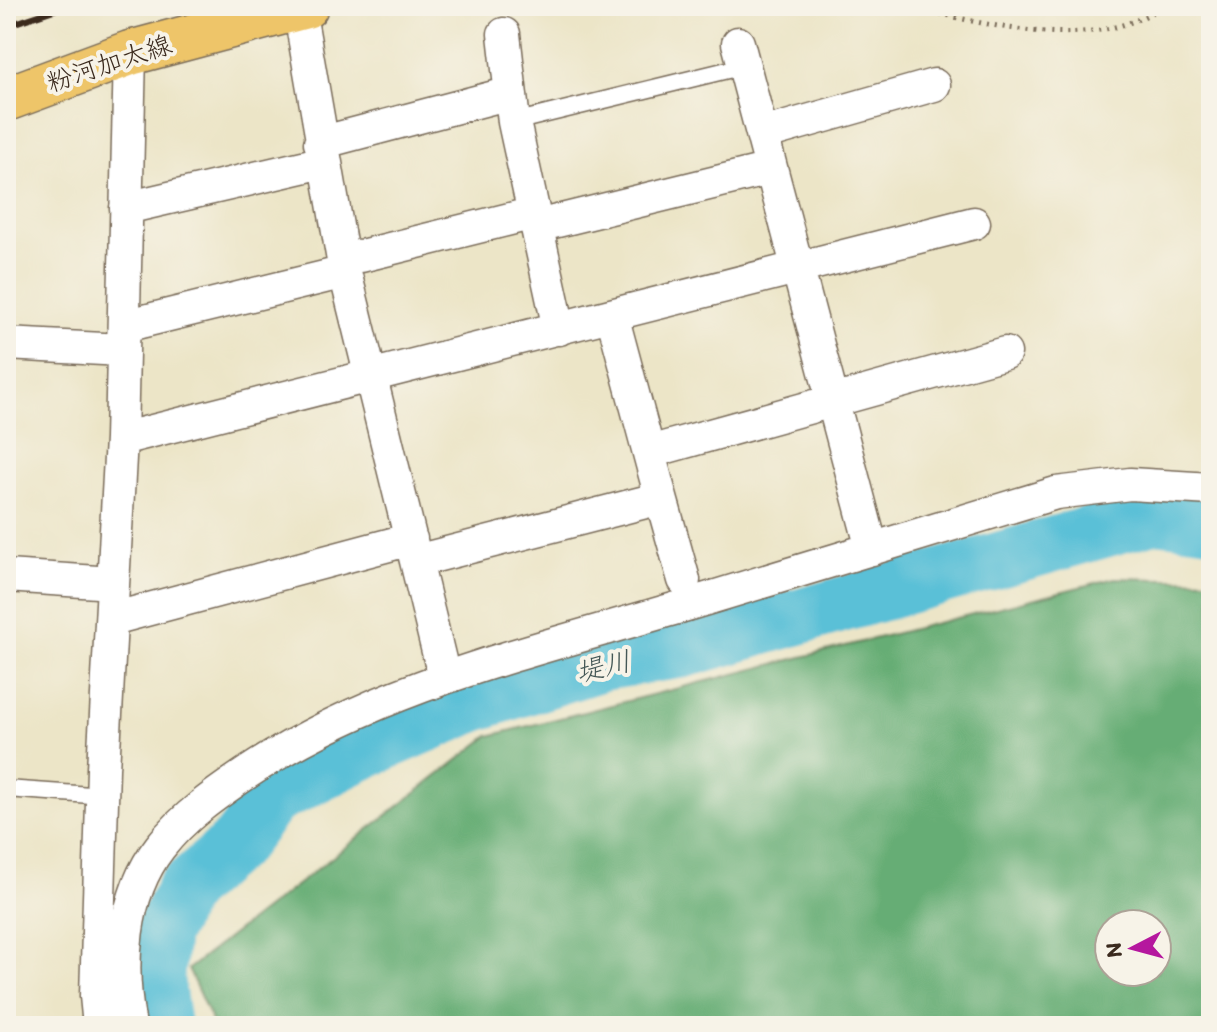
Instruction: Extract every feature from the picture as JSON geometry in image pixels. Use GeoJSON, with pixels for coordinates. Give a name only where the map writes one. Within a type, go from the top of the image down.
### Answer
{"type":"FeatureCollection","features":[{"type":"Feature","properties":{"kind":"main road","name":"粉河加太線"},"geometry":{"type":"LineString","coordinates":[[6,99],[130,53],[302,7]]}},
{"type":"Feature","properties":{"kind":"street"},"geometry":{"type":"LineString","coordinates":[[302,7],[322,153],[343,264],[440,660]]}},
{"type":"Feature","properties":{"kind":"street"},"geometry":{"type":"LineString","coordinates":[[504,34],[512,108],[559,329]]}},
{"type":"Feature","properties":{"kind":"street"},"geometry":{"type":"LineString","coordinates":[[99,1026],[96,996],[121,439],[130,53]]}},
{"type":"Feature","properties":{"kind":"street"},"geometry":{"type":"LineString","coordinates":[[741,54],[872,549]]}},
{"type":"Feature","properties":{"kind":"street"},"geometry":{"type":"LineString","coordinates":[[762,134],[934,85]]}},
{"type":"Feature","properties":{"kind":"street"},"geometry":{"type":"LineString","coordinates":[[126,208],[322,153],[512,108]]}},
{"type":"Feature","properties":{"kind":"street"},"geometry":{"type":"LineString","coordinates":[[6,344],[124,338],[361,256],[770,169]]}},
{"type":"Feature","properties":{"kind":"street"},"geometry":{"type":"LineString","coordinates":[[121,439],[974,223]]}},
{"type":"Feature","properties":{"kind":"street"},"geometry":{"type":"LineString","coordinates":[[612,315],[684,580]]}},
{"type":"Feature","properties":{"kind":"street"},"geometry":{"type":"LineString","coordinates":[[649,452],[1005,353]]}},
{"type":"Feature","properties":{"kind":"street"},"geometry":{"type":"LineString","coordinates":[[130,1026],[124,978],[127,931],[135,893],[145,869],[161,845],[190,816],[275,754],[410,690],[1056,493],[1130,484],[1211,489]]}},
{"type":"Feature","properties":{"kind":"street"},"geometry":{"type":"LineString","coordinates":[[112,619],[413,550],[661,498]]}},
{"type":"Feature","properties":{"kind":"street"},"geometry":{"type":"LineString","coordinates":[[6,576],[113,583]]}},
{"type":"Feature","properties":{"kind":"lane"},"geometry":{"type":"LineString","coordinates":[[512,108],[741,54]]}},
{"type":"Feature","properties":{"kind":"lane"},"geometry":{"type":"LineString","coordinates":[[6,789],[105,796]]}},
{"type":"Feature","properties":{"kind":"path"},"geometry":{"type":"LineString","coordinates":[[909,6],[975,22],[1070,32],[1112,28],[1163,6]]}},
{"type":"Feature","properties":{"kind":"green space"},"geometry":{"type":"Polygon","coordinates":[[[1115,578],[1211,580],[1211,1026],[214,1026],[188,969],[489,736],[1115,578]]]}},
{"type":"Feature","properties":{"kind":"waterway","name":"堤川"},"geometry":{"type":"LineString","coordinates":[[163,1026],[156,978],[161,933],[184,889],[238,842],[271,798],[356,755],[474,704],[601,663],[683,650],[1156,515],[1211,522]]}},
{"type":"Feature","properties":{"kind":"railway"},"geometry":{"type":"LineString","coordinates":[[6,26],[66,6]]}}]}
